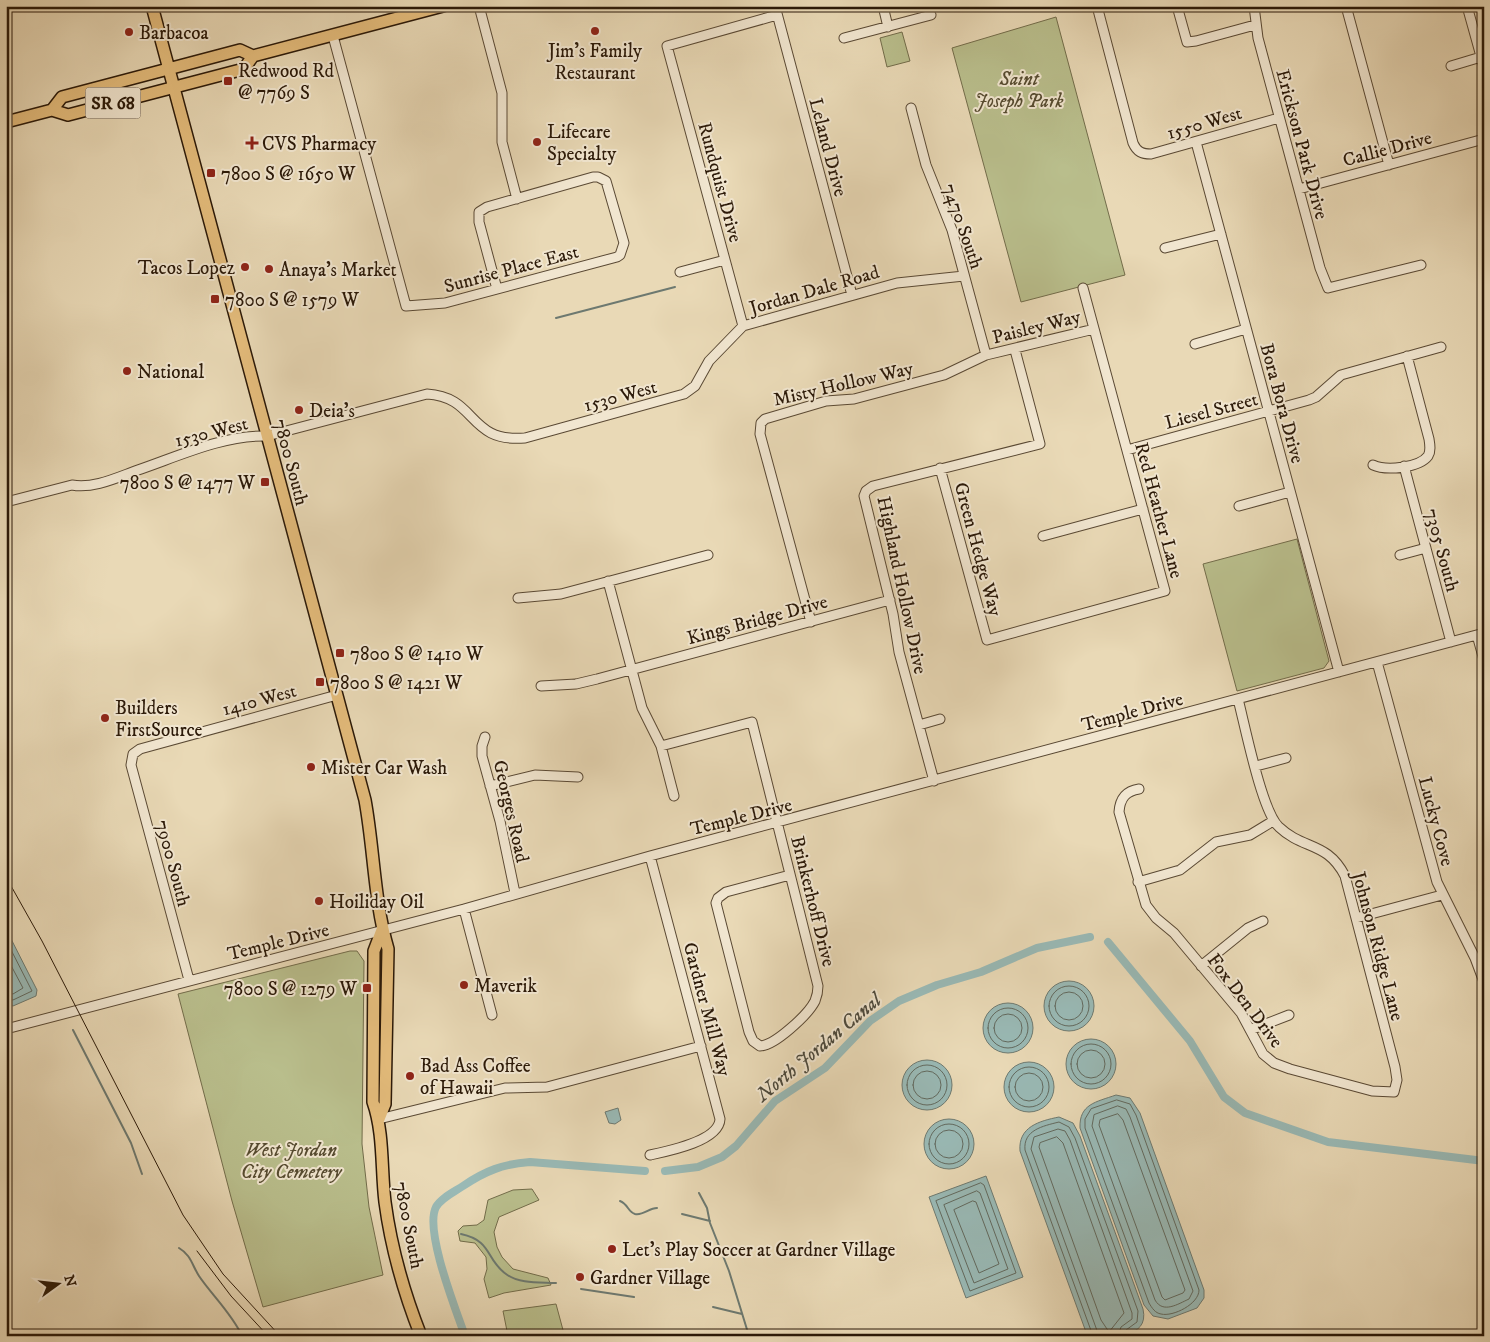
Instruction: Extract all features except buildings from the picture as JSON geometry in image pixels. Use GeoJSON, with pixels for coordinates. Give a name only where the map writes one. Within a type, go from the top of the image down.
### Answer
{"type":"FeatureCollection","features":[{"type":"Feature","properties":{"kind":"main road","name":"7800 South"},"geometry":{"type":"LineString","coordinates":[[152,6],[337,695],[370,828],[382,930],[374,951],[373,1102],[379,1119],[381,1165],[388,1218],[402,1280],[421,1336]]}},
{"type":"Feature","properties":{"kind":"main road","name":"SR 68"},"geometry":{"type":"LineString","coordinates":[[52,110],[62,97],[240,50],[253,56],[443,6]]}},
{"type":"Feature","properties":{"kind":"main road","name":"SR 68"},"geometry":{"type":"LineString","coordinates":[[6,122],[52,110],[68,115],[244,69],[253,56]]}},
{"type":"Feature","properties":{"kind":"street"},"geometry":{"type":"LineString","coordinates":[[479,6],[502,93],[502,142],[517,199],[487,207],[480,212],[479,222],[497,289]]}},
{"type":"Feature","properties":{"kind":"street"},"geometry":{"type":"LineString","coordinates":[[883,6],[888,27]]}},
{"type":"Feature","properties":{"kind":"street","name":"1550 West"},"geometry":{"type":"LineString","coordinates":[[1096,6],[1133,143],[1139,151],[1144,154],[1151,154],[1279,118]]}},
{"type":"Feature","properties":{"kind":"street"},"geometry":{"type":"LineString","coordinates":[[1177,6],[1187,42],[1255,25]]}},
{"type":"Feature","properties":{"kind":"street","name":"Erickson Park Drive"},"geometry":{"type":"LineString","coordinates":[[1254,6],[1255,25],[1279,118],[1320,268],[1328,288],[1421,265]]}},
{"type":"Feature","properties":{"kind":"street"},"geometry":{"type":"LineString","coordinates":[[1346,6],[1389,165]]}},
{"type":"Feature","properties":{"kind":"street"},"geometry":{"type":"LineString","coordinates":[[1467,6],[1484,67]]}},
{"type":"Feature","properties":{"kind":"street","name":"Rundquist Drive"},"geometry":{"type":"LineString","coordinates":[[743,326],[667,46],[776,11]]}},
{"type":"Feature","properties":{"kind":"street","name":"Leland Drive"},"geometry":{"type":"LineString","coordinates":[[776,11],[852,295]]}},
{"type":"Feature","properties":{"kind":"street"},"geometry":{"type":"LineString","coordinates":[[844,38],[931,15]]}},
{"type":"Feature","properties":{"kind":"street","name":"Sunrise Place East"},"geometry":{"type":"LineString","coordinates":[[333,36],[406,306],[445,303],[617,257],[622,252],[624,243],[608,185],[603,178],[593,178],[517,199]]}},
{"type":"Feature","properties":{"kind":"street"},"geometry":{"type":"LineString","coordinates":[[1451,66],[1481,57]]}},
{"type":"Feature","properties":{"kind":"street","name":"7470 South"},"geometry":{"type":"LineString","coordinates":[[911,108],[926,165],[948,218],[986,356]]}},
{"type":"Feature","properties":{"kind":"street","name":"Callie Drive"},"geometry":{"type":"LineString","coordinates":[[1299,189],[1484,139]]}},
{"type":"Feature","properties":{"kind":"street","name":"Bora Bora Drive"},"geometry":{"type":"LineString","coordinates":[[1196,142],[1339,672]]}},
{"type":"Feature","properties":{"kind":"street"},"geometry":{"type":"LineString","coordinates":[[1165,248],[1220,234]]}},
{"type":"Feature","properties":{"kind":"street"},"geometry":{"type":"LineString","coordinates":[[680,272],[725,260]]}},
{"type":"Feature","properties":{"kind":"street","name":"Jordan Dale Road"},"geometry":{"type":"LineString","coordinates":[[699,381],[709,362],[743,326],[912,280],[964,276]]}},
{"type":"Feature","properties":{"kind":"street","name":"Red Heather Lane"},"geometry":{"type":"LineString","coordinates":[[987,640],[1165,591],[1083,288]]}},
{"type":"Feature","properties":{"kind":"street","name":"Paisley Way"},"geometry":{"type":"LineString","coordinates":[[986,356],[1094,329]]}},
{"type":"Feature","properties":{"kind":"street"},"geometry":{"type":"LineString","coordinates":[[1195,344],[1246,330]]}},
{"type":"Feature","properties":{"kind":"street","name":"Liesel Street"},"geometry":{"type":"LineString","coordinates":[[1127,450],[1316,397],[1341,374],[1441,347]]}},
{"type":"Feature","properties":{"kind":"street","name":"Highland Hollow Drive"},"geometry":{"type":"LineString","coordinates":[[934,782],[899,652],[890,600],[864,502],[866,491],[873,486],[1040,444],[1014,350]]}},
{"type":"Feature","properties":{"kind":"street","name":"Misty Hollow Way"},"geometry":{"type":"LineString","coordinates":[[811,622],[760,434],[761,423],[772,416],[826,401],[854,399],[944,376],[986,356]]}},
{"type":"Feature","properties":{"kind":"street"},"geometry":{"type":"LineString","coordinates":[[1373,465],[1382,469],[1404,466],[1427,457],[1430,450],[1429,440],[1406,356]]}},
{"type":"Feature","properties":{"kind":"street","name":"1530 West"},"geometry":{"type":"LineString","coordinates":[[6,502],[72,485],[83,487],[114,479],[182,454],[241,438],[267,436],[427,394],[453,399],[464,408],[483,430],[495,436],[511,439],[525,438],[675,397],[691,390],[699,381]]}},
{"type":"Feature","properties":{"kind":"street","name":"7305 South"},"geometry":{"type":"LineString","coordinates":[[1404,466],[1451,642]]}},
{"type":"Feature","properties":{"kind":"street","name":"Green Hedge Way"},"geometry":{"type":"LineString","coordinates":[[940,468],[987,640]]}},
{"type":"Feature","properties":{"kind":"street"},"geometry":{"type":"LineString","coordinates":[[1239,506],[1290,492]]}},
{"type":"Feature","properties":{"kind":"street"},"geometry":{"type":"LineString","coordinates":[[1043,536],[1143,509]]}},
{"type":"Feature","properties":{"kind":"street"},"geometry":{"type":"LineString","coordinates":[[1400,555],[1426,548]]}},
{"type":"Feature","properties":{"kind":"street"},"geometry":{"type":"LineString","coordinates":[[518,598],[561,594],[708,555]]}},
{"type":"Feature","properties":{"kind":"street"},"geometry":{"type":"LineString","coordinates":[[608,581],[642,708],[661,746],[674,796]]}},
{"type":"Feature","properties":{"kind":"street","name":"Kings Bridge Drive"},"geometry":{"type":"LineString","coordinates":[[541,686],[576,684],[890,600]]}},
{"type":"Feature","properties":{"kind":"street"},"geometry":{"type":"LineString","coordinates":[[1480,634],[1484,660]]}},
{"type":"Feature","properties":{"kind":"street","name":"Temple Drive"},"geometry":{"type":"LineString","coordinates":[[6,1030],[189,980],[464,909],[650,856],[778,824],[1480,634]]}},
{"type":"Feature","properties":{"kind":"street","name":"Lucky Cove"},"geometry":{"type":"LineString","coordinates":[[1378,662],[1442,895],[1468,943],[1484,982]]}},
{"type":"Feature","properties":{"kind":"street","name":"1410 West"},"geometry":{"type":"LineString","coordinates":[[133,754],[140,748],[337,695]]}},
{"type":"Feature","properties":{"kind":"street"},"geometry":{"type":"LineString","coordinates":[[1138,882],[1180,870],[1216,842],[1250,835],[1273,822],[1266,804],[1238,700]]}},
{"type":"Feature","properties":{"kind":"street"},"geometry":{"type":"LineString","coordinates":[[919,725],[940,719]]}},
{"type":"Feature","properties":{"kind":"street","name":"Brinkerhoff Drive"},"geometry":{"type":"LineString","coordinates":[[661,746],[752,722],[817,974],[817,995],[805,1015],[765,1046],[757,1044],[749,1032],[716,903],[718,898],[726,892],[790,875]]}},
{"type":"Feature","properties":{"kind":"street","name":"Georges Road"},"geometry":{"type":"LineString","coordinates":[[485,737],[482,751],[515,893]]}},
{"type":"Feature","properties":{"kind":"street","name":"7900 South"},"geometry":{"type":"LineString","coordinates":[[133,754],[131,765],[189,980]]}},
{"type":"Feature","properties":{"kind":"street"},"geometry":{"type":"LineString","coordinates":[[1256,766],[1286,758]]}},
{"type":"Feature","properties":{"kind":"street"},"geometry":{"type":"LineString","coordinates":[[490,786],[535,775],[578,777]]}},
{"type":"Feature","properties":{"kind":"street","name":"Fox Den Drive"},"geometry":{"type":"LineString","coordinates":[[1139,789],[1124,796],[1120,802],[1120,812],[1142,896],[1150,912],[1174,933],[1241,1013],[1258,1047],[1274,1063],[1372,1091],[1394,1092]]}},
{"type":"Feature","properties":{"kind":"street","name":"Johnson Ridge Lane"},"geometry":{"type":"LineString","coordinates":[[1273,822],[1288,834],[1323,850],[1339,863],[1345,876],[1395,1067],[1397,1080],[1394,1092]]}},
{"type":"Feature","properties":{"kind":"street","name":"Gardner Mill Way"},"geometry":{"type":"LineString","coordinates":[[650,856],[720,1114],[719,1126],[714,1132],[688,1145],[650,1156]]}},
{"type":"Feature","properties":{"kind":"street"},"geometry":{"type":"LineString","coordinates":[[1356,918],[1442,895]]}},
{"type":"Feature","properties":{"kind":"street"},"geometry":{"type":"LineString","coordinates":[[464,909],[492,1015]]}},
{"type":"Feature","properties":{"kind":"street"},"geometry":{"type":"LineString","coordinates":[[1201,966],[1248,928],[1263,921]]}},
{"type":"Feature","properties":{"kind":"street"},"geometry":{"type":"LineString","coordinates":[[1250,1030],[1289,1015]]}},
{"type":"Feature","properties":{"kind":"street"},"geometry":{"type":"LineString","coordinates":[[379,1119],[505,1088],[547,1087],[702,1046]]}},
{"type":"Feature","properties":{"kind":"green space","name":"Saint Joseph Park"},"geometry":{"type":"Polygon","coordinates":[[[1056,17],[1125,275],[1021,302],[952,48],[1056,17]]]}},
{"type":"Feature","properties":{"kind":"green space"},"geometry":{"type":"Polygon","coordinates":[[[902,32],[910,61],[887,67],[880,38],[902,32]]]}},
{"type":"Feature","properties":{"kind":"green space"},"geometry":{"type":"Polygon","coordinates":[[[1297,539],[1329,661],[1324,668],[1237,691],[1203,564],[1297,539]]]}},
{"type":"Feature","properties":{"kind":"green space","name":"West Jordan City Cemetery"},"geometry":{"type":"Polygon","coordinates":[[[350,951],[357,951],[364,961],[362,1144],[369,1207],[383,1275],[263,1307],[232,1201],[178,994],[350,951]]]}},
{"type":"Feature","properties":{"kind":"green space"},"geometry":{"type":"Polygon","coordinates":[[[532,1189],[539,1200],[499,1217],[494,1232],[497,1247],[502,1257],[513,1269],[548,1278],[551,1285],[504,1293],[489,1298],[484,1279],[487,1269],[486,1257],[475,1243],[460,1241],[458,1231],[463,1226],[477,1225],[484,1220],[488,1200],[513,1190],[532,1189]]]}},
{"type":"Feature","properties":{"kind":"green space"},"geometry":{"type":"Polygon","coordinates":[[[556,1304],[563,1330],[561,1336],[508,1336],[503,1311],[556,1304]]]}},
{"type":"Feature","properties":{"kind":"water"},"geometry":{"type":"Polygon","coordinates":[[[6,929],[37,990],[36,996],[13,1006],[6,1004],[6,929]]]}},
{"type":"Feature","properties":{"kind":"water"},"geometry":{"type":"Polygon","coordinates":[[[1064,981],[1074,981],[1087,988],[1094,1001],[1094,1011],[1087,1024],[1074,1031],[1064,1031],[1055,1027],[1048,1020],[1044,1011],[1044,1001],[1048,992],[1055,985],[1064,981]]]}},
{"type":"Feature","properties":{"kind":"water"},"geometry":{"type":"Polygon","coordinates":[[[1003,1003],[1013,1003],[1026,1010],[1033,1023],[1033,1033],[1026,1046],[1013,1053],[1003,1053],[994,1049],[987,1042],[983,1033],[983,1023],[987,1014],[994,1007],[1003,1003]]]}},
{"type":"Feature","properties":{"kind":"water"},"geometry":{"type":"Polygon","coordinates":[[[1086,1039],[1096,1039],[1109,1046],[1116,1059],[1116,1069],[1109,1082],[1096,1089],[1086,1089],[1077,1085],[1070,1078],[1066,1069],[1066,1059],[1070,1050],[1077,1043],[1086,1039]]]}},
{"type":"Feature","properties":{"kind":"water"},"geometry":{"type":"Polygon","coordinates":[[[922,1060],[932,1060],[945,1067],[952,1080],[952,1090],[945,1103],[932,1110],[922,1110],[913,1106],[906,1099],[902,1090],[902,1080],[906,1071],[913,1064],[922,1060]]]}},
{"type":"Feature","properties":{"kind":"water"},"geometry":{"type":"Polygon","coordinates":[[[1024,1062],[1034,1062],[1047,1069],[1054,1082],[1054,1092],[1047,1105],[1034,1112],[1024,1112],[1015,1108],[1008,1101],[1004,1092],[1004,1082],[1008,1073],[1015,1066],[1024,1062]]]}},
{"type":"Feature","properties":{"kind":"water"},"geometry":{"type":"Polygon","coordinates":[[[1116,1095],[1130,1098],[1140,1113],[1204,1290],[1204,1298],[1197,1308],[1168,1319],[1153,1316],[1144,1305],[1080,1128],[1082,1114],[1090,1105],[1116,1095]]]}},
{"type":"Feature","properties":{"kind":"water"},"geometry":{"type":"Polygon","coordinates":[[[618,1108],[621,1120],[615,1124],[609,1123],[605,1112],[618,1108]]]}},
{"type":"Feature","properties":{"kind":"water"},"geometry":{"type":"Polygon","coordinates":[[[1059,1117],[1073,1123],[1080,1136],[1143,1309],[1144,1319],[1140,1326],[1126,1334],[1090,1336],[1086,1332],[1020,1151],[1022,1136],[1031,1126],[1059,1117]]]}},
{"type":"Feature","properties":{"kind":"water"},"geometry":{"type":"Polygon","coordinates":[[[944,1119],[954,1119],[967,1126],[974,1139],[974,1149],[967,1162],[954,1169],[944,1169],[935,1165],[928,1158],[924,1149],[924,1139],[928,1130],[935,1123],[944,1119]]]}},
{"type":"Feature","properties":{"kind":"water"},"geometry":{"type":"Polygon","coordinates":[[[986,1176],[1023,1277],[966,1298],[929,1197],[986,1176]]]}},
{"type":"Feature","properties":{"kind":"waterway"},"geometry":{"type":"LineString","coordinates":[[556,318],[675,287]]}},
{"type":"Feature","properties":{"kind":"waterway","name":"North Jordan Canal"},"geometry":{"type":"LineString","coordinates":[[665,1171],[698,1167],[722,1157],[736,1146],[775,1101],[825,1068],[870,1021],[899,1001],[937,985],[981,972],[1037,948],[1090,937]]}},
{"type":"Feature","properties":{"kind":"waterway","name":"North Jordan Canal"},"geometry":{"type":"LineString","coordinates":[[1108,942],[1190,1041],[1224,1097],[1245,1113],[1328,1142],[1484,1161]]}},
{"type":"Feature","properties":{"kind":"waterway"},"geometry":{"type":"LineString","coordinates":[[73,1030],[131,1143],[142,1174]]}},
{"type":"Feature","properties":{"kind":"waterway","name":"North Jordan Canal"},"geometry":{"type":"LineString","coordinates":[[465,1336],[449,1290],[434,1233],[433,1218],[436,1207],[441,1201],[487,1172],[520,1163],[530,1162],[645,1171]]}},
{"type":"Feature","properties":{"kind":"waterway"},"geometry":{"type":"LineString","coordinates":[[699,1193],[707,1208],[710,1223],[729,1271],[749,1336]]}},
{"type":"Feature","properties":{"kind":"waterway"},"geometry":{"type":"LineString","coordinates":[[620,1201],[635,1214],[641,1214],[657,1208]]}},
{"type":"Feature","properties":{"kind":"waterway"},"geometry":{"type":"LineString","coordinates":[[682,1214],[710,1221]]}},
{"type":"Feature","properties":{"kind":"waterway"},"geometry":{"type":"LineString","coordinates":[[461,1234],[479,1241],[499,1268],[511,1277],[530,1282],[556,1283]]}},
{"type":"Feature","properties":{"kind":"waterway"},"geometry":{"type":"LineString","coordinates":[[179,1248],[189,1257],[199,1276],[233,1320],[242,1336]]}},
{"type":"Feature","properties":{"kind":"waterway"},"geometry":{"type":"LineString","coordinates":[[581,1289],[634,1297]]}},
{"type":"Feature","properties":{"kind":"waterway"},"geometry":{"type":"LineString","coordinates":[[713,1307],[742,1314]]}},
{"type":"Feature","properties":{"kind":"tram line"},"geometry":{"type":"LineString","coordinates":[[6,877],[42,941],[183,1215],[223,1274],[280,1336]]}},
{"type":"Feature","properties":{"kind":"tram line"},"geometry":{"type":"LineString","coordinates":[[197,1251],[231,1296],[268,1336]]}},
{"type":"Feature","properties":{"kind":"place","name":"Jim's Family Restaurant"},"geometry":{"type":"Point","coordinates":[595,31]}},
{"type":"Feature","properties":{"kind":"place","name":"Barbacoa"},"geometry":{"type":"Point","coordinates":[129,32]}},
{"type":"Feature","properties":{"kind":"place","name":"Redwood Rd @ 7769 S"},"geometry":{"type":"Point","coordinates":[228,81]}},
{"type":"Feature","properties":{"kind":"place","name":"Lifecare Specialty"},"geometry":{"type":"Point","coordinates":[537,142]}},
{"type":"Feature","properties":{"kind":"place","name":"CVS Pharmacy"},"geometry":{"type":"Point","coordinates":[252,143]}},
{"type":"Feature","properties":{"kind":"place","name":"7800 S @ 1650 W"},"geometry":{"type":"Point","coordinates":[211,173]}},
{"type":"Feature","properties":{"kind":"place","name":"Tacos Lopez"},"geometry":{"type":"Point","coordinates":[245,267]}},
{"type":"Feature","properties":{"kind":"place","name":"Anaya's Market"},"geometry":{"type":"Point","coordinates":[269,269]}},
{"type":"Feature","properties":{"kind":"place","name":"7800 S @ 1579 W"},"geometry":{"type":"Point","coordinates":[215,299]}},
{"type":"Feature","properties":{"kind":"place","name":"National"},"geometry":{"type":"Point","coordinates":[127,371]}},
{"type":"Feature","properties":{"kind":"place","name":"Deia's"},"geometry":{"type":"Point","coordinates":[299,410]}},
{"type":"Feature","properties":{"kind":"place","name":"7800 S @ 1477 W"},"geometry":{"type":"Point","coordinates":[265,482]}},
{"type":"Feature","properties":{"kind":"place","name":"7800 S @ 1410 W"},"geometry":{"type":"Point","coordinates":[340,653]}},
{"type":"Feature","properties":{"kind":"place","name":"7800 S @ 1421 W"},"geometry":{"type":"Point","coordinates":[320,682]}},
{"type":"Feature","properties":{"kind":"place","name":"Builders FirstSource"},"geometry":{"type":"Point","coordinates":[105,718]}},
{"type":"Feature","properties":{"kind":"place","name":"Mister Car Wash"},"geometry":{"type":"Point","coordinates":[311,767]}},
{"type":"Feature","properties":{"kind":"place","name":"Hoiliday Oil"},"geometry":{"type":"Point","coordinates":[319,901]}},
{"type":"Feature","properties":{"kind":"place","name":"Maverik"},"geometry":{"type":"Point","coordinates":[464,985]}},
{"type":"Feature","properties":{"kind":"place","name":"7800 S @ 1279 W"},"geometry":{"type":"Point","coordinates":[367,988]}},
{"type":"Feature","properties":{"kind":"place","name":"Bad Ass Coffee of Hawaii"},"geometry":{"type":"Point","coordinates":[410,1076]}},
{"type":"Feature","properties":{"kind":"place","name":"Let's Play Soccer at Gardner Village"},"geometry":{"type":"Point","coordinates":[612,1249]}},
{"type":"Feature","properties":{"kind":"place","name":"Gardner Village"},"geometry":{"type":"Point","coordinates":[580,1277]}}]}
